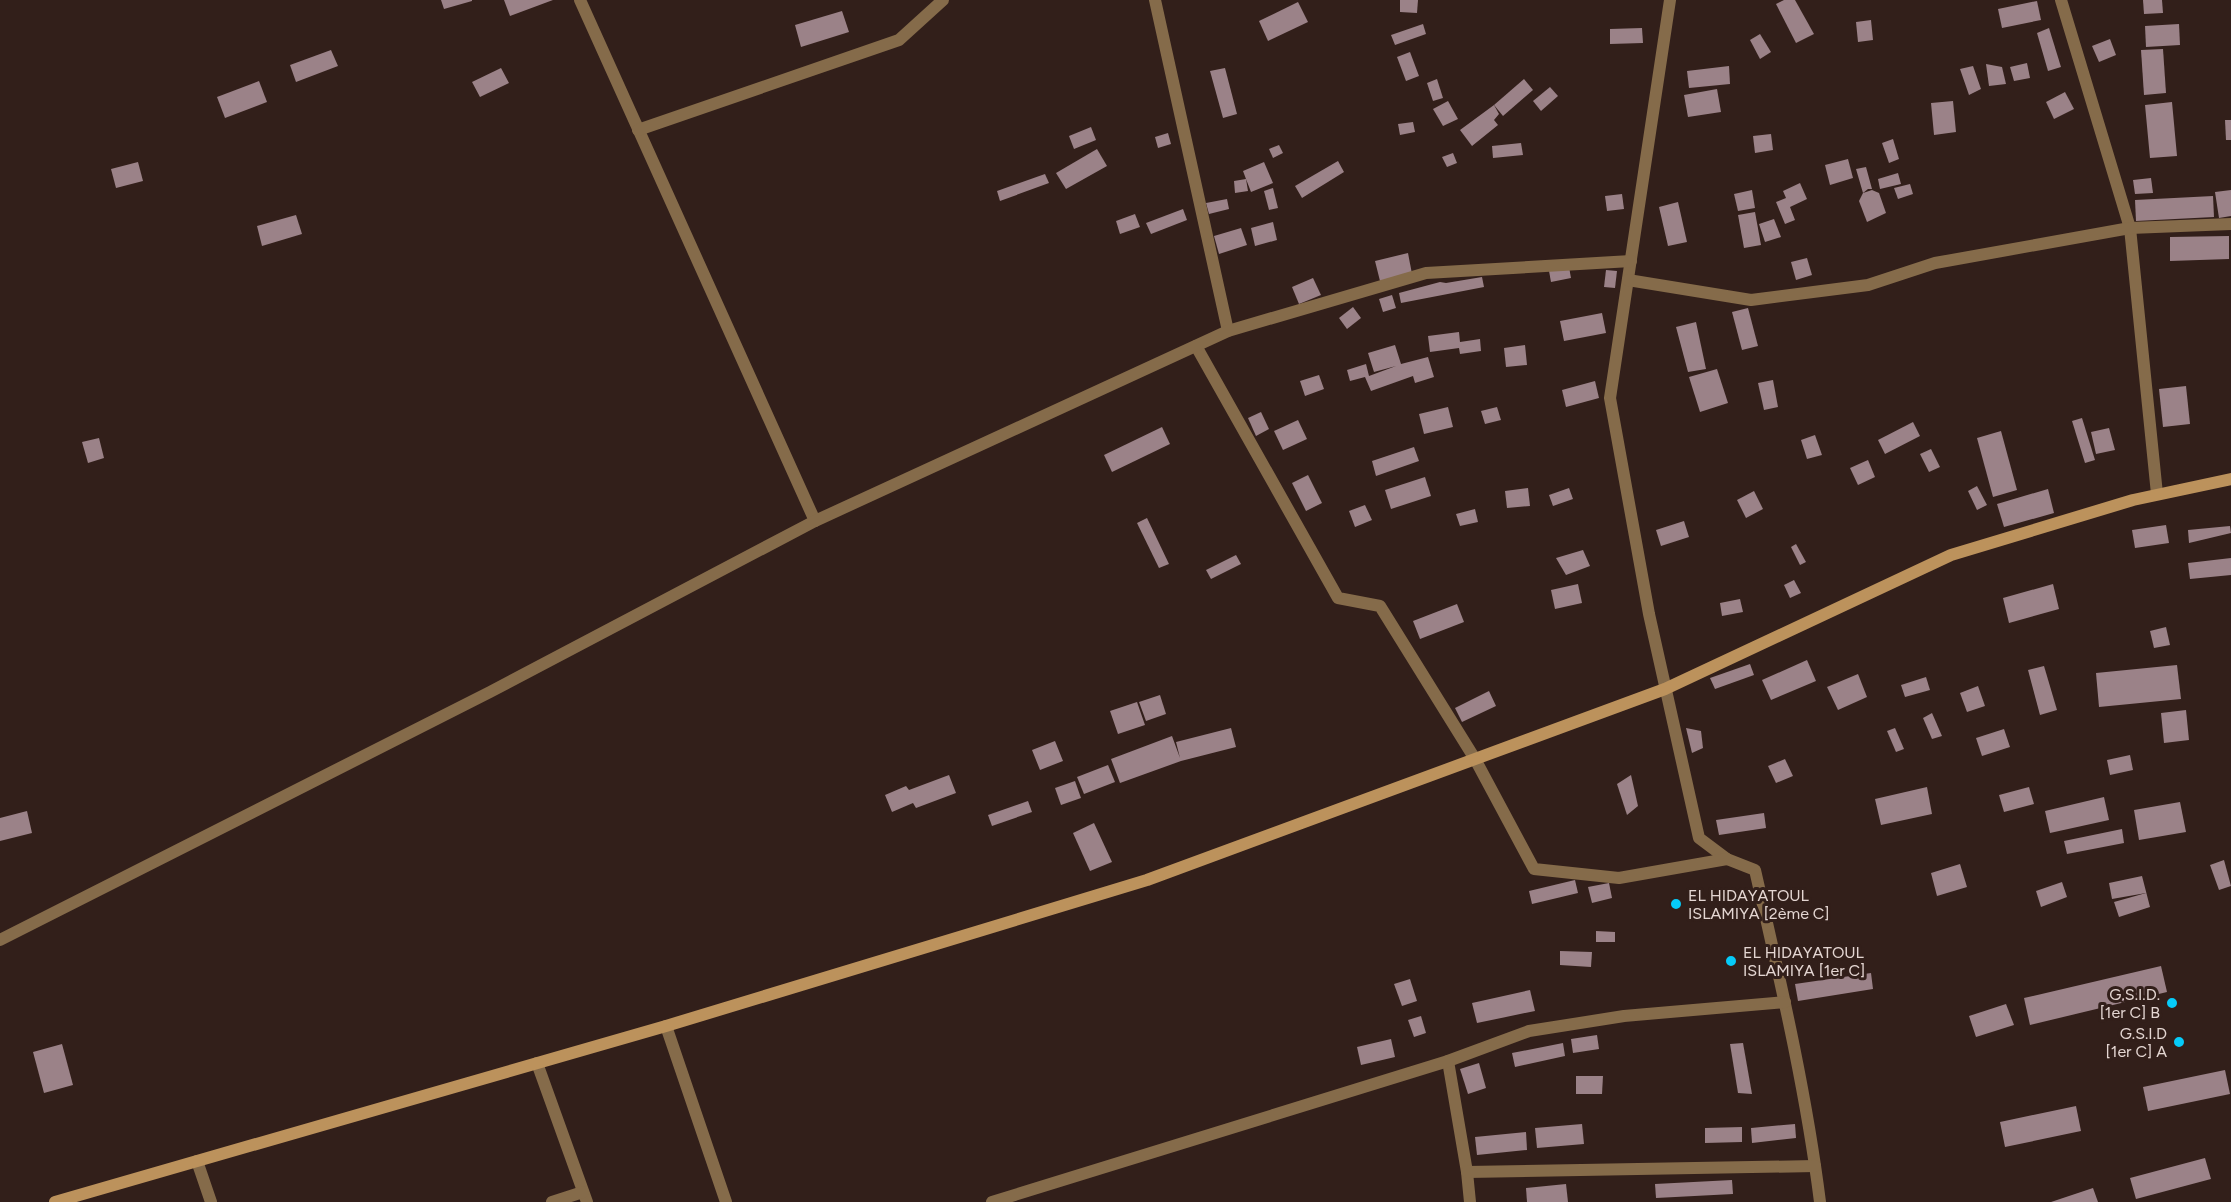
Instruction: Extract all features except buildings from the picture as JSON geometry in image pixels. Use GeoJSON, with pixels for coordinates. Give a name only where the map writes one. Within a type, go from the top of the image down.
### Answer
{"type":"FeatureCollection","features":[{"type":"Feature","properties":{"kind":"street"},"geometry":{"type":"LineString","coordinates":[[580,0],[815,521]]}},
{"type":"Feature","properties":{"kind":"street"},"geometry":{"type":"LineString","coordinates":[[638,130],[898,40],[944,0]]}},
{"type":"Feature","properties":{"kind":"street"},"geometry":{"type":"LineString","coordinates":[[1155,0],[1228,331]]}},
{"type":"Feature","properties":{"kind":"street"},"geometry":{"type":"LineString","coordinates":[[1670,0],[1610,398],[1665,689],[1699,838],[1727,859],[1755,870],[1785,1002],[1820,1202]]}},
{"type":"Feature","properties":{"kind":"street"},"geometry":{"type":"LineString","coordinates":[[2061,0],[2130,228],[2157,494]]}},
{"type":"Feature","properties":{"kind":"street"},"geometry":{"type":"LineString","coordinates":[[1628,280],[1751,300],[1868,285],[1935,263],[2130,228],[2231,224]]}},
{"type":"Feature","properties":{"kind":"street"},"geometry":{"type":"LineString","coordinates":[[0,940],[490,692],[815,521],[1228,331],[1426,273],[1630,261]]}},
{"type":"Feature","properties":{"kind":"street"},"geometry":{"type":"LineString","coordinates":[[1196,346],[1338,598],[1380,606],[1475,759],[1534,869],[1619,878],[1727,859]]}},
{"type":"Feature","properties":{"kind":"street"},"geometry":{"type":"LineString","coordinates":[[55,1202],[666,1026],[1148,880],[1665,689],[1951,555],[2133,500],[2231,479]]}},
{"type":"Feature","properties":{"kind":"street"},"geometry":{"type":"LineString","coordinates":[[992,1202],[1448,1061],[1529,1031],[1624,1016],[1785,1002]]}},
{"type":"Feature","properties":{"kind":"street"},"geometry":{"type":"LineString","coordinates":[[666,1026],[726,1202]]}},
{"type":"Feature","properties":{"kind":"street"},"geometry":{"type":"LineString","coordinates":[[1448,1061],[1470,1202]]}},
{"type":"Feature","properties":{"kind":"street"},"geometry":{"type":"LineString","coordinates":[[537,1063],[585,1197],[552,1202]]}},
{"type":"Feature","properties":{"kind":"street"},"geometry":{"type":"LineString","coordinates":[[197,1161],[211,1202]]}},
{"type":"Feature","properties":{"kind":"street"},"geometry":{"type":"LineString","coordinates":[[1467,1172],[1815,1166]]}},
{"type":"Feature","properties":{"kind":"place","name":"EL HIDAYATOUL ISLAMIYA [2ème C]"},"geometry":{"type":"Point","coordinates":[1676,904]}},
{"type":"Feature","properties":{"kind":"place","name":"EL HIDAYATOUL ISLAMIYA [1er C]"},"geometry":{"type":"Point","coordinates":[1731,961]}},
{"type":"Feature","properties":{"kind":"place","name":"G.S.I.D. [1er C] B"},"geometry":{"type":"Point","coordinates":[2172,1003]}},
{"type":"Feature","properties":{"kind":"place","name":"G.S.I.D [1er C] A"},"geometry":{"type":"Point","coordinates":[2179,1042]}}]}
